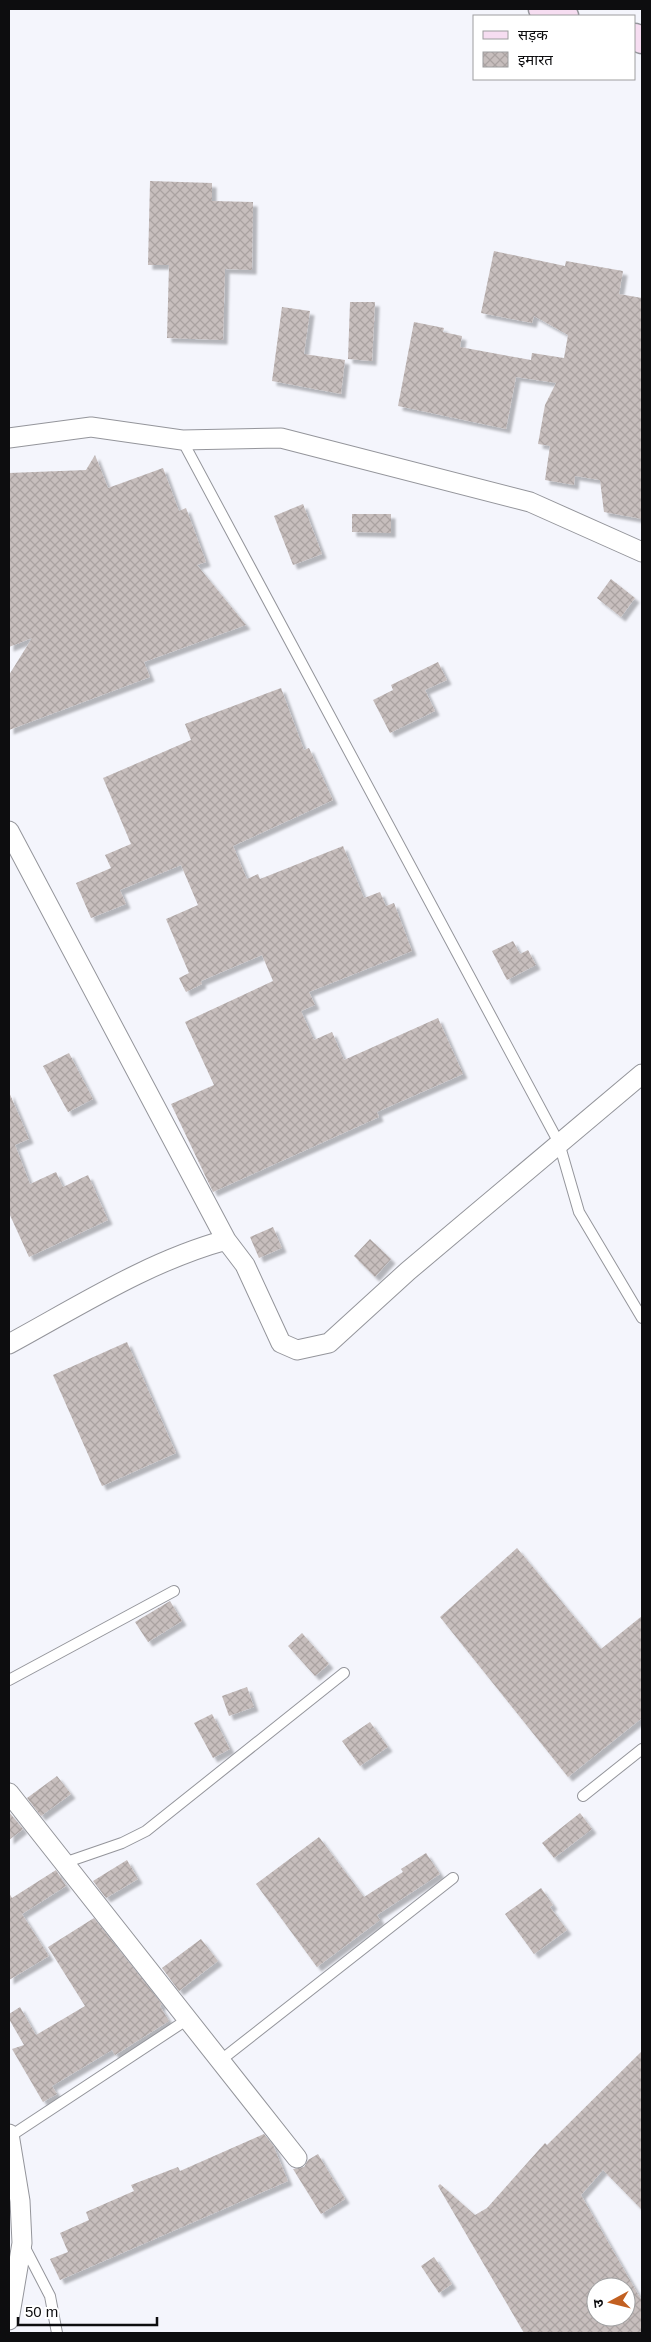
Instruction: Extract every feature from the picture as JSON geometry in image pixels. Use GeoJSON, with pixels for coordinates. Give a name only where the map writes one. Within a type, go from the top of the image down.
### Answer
{"type":"FeatureCollection","features":[{"type":"Feature","properties":{"kind":"main road"},"geometry":{"type":"LineString","coordinates":[[542,9],[562,15]]}},
{"type":"Feature","properties":{"kind":"street"},"geometry":{"type":"LineString","coordinates":[[9,438],[91,427],[182,440],[281,438],[530,502],[642,552]]}},
{"type":"Feature","properties":{"kind":"street"},"geometry":{"type":"LineString","coordinates":[[9,832],[226,1240],[245,1265],[281,1343],[297,1350],[329,1343],[408,1271],[642,1074]]}},
{"type":"Feature","properties":{"kind":"street"},"geometry":{"type":"LineString","coordinates":[[9,1344],[152,1267],[197,1248],[226,1240]]}},
{"type":"Feature","properties":{"kind":"street"},"geometry":{"type":"LineString","coordinates":[[9,1793],[298,2158]]}},
{"type":"Feature","properties":{"kind":"street"},"geometry":{"type":"LineString","coordinates":[[9,2135],[20,2201],[22,2243],[9,2320]]}},
{"type":"Feature","properties":{"kind":"lane"},"geometry":{"type":"LineString","coordinates":[[182,440],[559,1143],[579,1212],[642,1318]]}},
{"type":"Feature","properties":{"kind":"lane"},"geometry":{"type":"LineString","coordinates":[[9,1680],[174,1591]]}},
{"type":"Feature","properties":{"kind":"lane"},"geometry":{"type":"LineString","coordinates":[[64,1863],[122,1843],[146,1831],[344,1673]]}},
{"type":"Feature","properties":{"kind":"lane"},"geometry":{"type":"LineString","coordinates":[[583,1796],[642,1749]]}},
{"type":"Feature","properties":{"kind":"lane"},"geometry":{"type":"LineString","coordinates":[[221,2060],[453,1878]]}},
{"type":"Feature","properties":{"kind":"lane"},"geometry":{"type":"LineString","coordinates":[[9,2135],[188,2019]]}},
{"type":"Feature","properties":{"kind":"lane"},"geometry":{"type":"LineString","coordinates":[[22,2243],[50,2296],[58,2333]]}},
{"type":"Feature","properties":{"kind":"building"},"geometry":{"type":"Polygon","coordinates":[[[150,181],[212,183],[212,201],[253,202],[252,270],[225,269],[223,340],[167,338],[169,265],[148,265],[150,181]]]}},
{"type":"Feature","properties":{"kind":"building"},"geometry":{"type":"Polygon","coordinates":[[[494,251],[565,266],[566,261],[623,271],[619,294],[642,298],[642,519],[604,512],[600,480],[575,476],[574,485],[545,480],[550,446],[538,444],[545,405],[556,383],[516,377],[506,429],[398,406],[414,322],[444,328],[443,332],[462,336],[460,347],[531,360],[532,353],[564,358],[568,335],[534,316],[532,323],[481,313],[494,251]]]}},
{"type":"Feature","properties":{"kind":"building"},"geometry":{"type":"Polygon","coordinates":[[[350,302],[375,302],[372,361],[348,359],[350,302]]]}},
{"type":"Feature","properties":{"kind":"building"},"geometry":{"type":"Polygon","coordinates":[[[282,307],[310,311],[304,354],[345,360],[341,394],[272,381],[282,307]]]}},
{"type":"Feature","properties":{"kind":"building"},"geometry":{"type":"Polygon","coordinates":[[[95,455],[108,488],[163,468],[179,511],[186,508],[206,562],[197,565],[246,625],[144,662],[150,677],[9,730],[9,675],[32,638],[9,647],[9,473],[86,470],[95,455]]]}},
{"type":"Feature","properties":{"kind":"building"},"geometry":{"type":"Polygon","coordinates":[[[303,504],[322,554],[293,565],[274,516],[303,504]]]}},
{"type":"Feature","properties":{"kind":"building"},"geometry":{"type":"Polygon","coordinates":[[[352,514],[391,514],[391,533],[352,532],[352,514]]]}},
{"type":"Feature","properties":{"kind":"building"},"geometry":{"type":"Polygon","coordinates":[[[611,579],[635,598],[621,617],[597,598],[611,579]]]}},
{"type":"Feature","properties":{"kind":"building"},"geometry":{"type":"Polygon","coordinates":[[[438,662],[447,680],[425,690],[435,711],[390,733],[373,700],[393,690],[391,685],[438,662]]]}},
{"type":"Feature","properties":{"kind":"building"},"geometry":{"type":"Polygon","coordinates":[[[281,688],[304,750],[309,748],[333,800],[233,846],[247,879],[258,874],[260,879],[343,846],[364,898],[380,892],[386,906],[394,903],[412,951],[309,992],[315,1005],[301,1011],[314,1040],[332,1032],[344,1060],[438,1018],[463,1074],[377,1112],[379,1117],[213,1192],[171,1104],[214,1085],[185,1022],[273,981],[262,955],[201,981],[202,984],[186,992],[179,978],[189,973],[166,919],[198,905],[181,865],[120,890],[126,904],[91,918],[76,883],[111,868],[105,855],[131,844],[103,778],[191,740],[185,724],[281,688]]]}},
{"type":"Feature","properties":{"kind":"building"},"geometry":{"type":"Polygon","coordinates":[[[513,941],[520,954],[528,950],[536,965],[507,980],[492,951],[513,941]]]}},
{"type":"Feature","properties":{"kind":"building"},"geometry":{"type":"Polygon","coordinates":[[[69,1053],[93,1099],[68,1112],[43,1066],[69,1053]]]}},
{"type":"Feature","properties":{"kind":"building"},"geometry":{"type":"Polygon","coordinates":[[[9,1092],[29,1139],[15,1145],[30,1184],[56,1172],[63,1187],[88,1175],[108,1220],[29,1257],[9,1213],[9,1092]]]}},
{"type":"Feature","properties":{"kind":"building"},"geometry":{"type":"Polygon","coordinates":[[[273,1227],[282,1248],[259,1258],[250,1237],[273,1227]]]}},
{"type":"Feature","properties":{"kind":"building"},"geometry":{"type":"Polygon","coordinates":[[[370,1239],[391,1259],[375,1277],[354,1256],[370,1239]]]}},
{"type":"Feature","properties":{"kind":"building"},"geometry":{"type":"Polygon","coordinates":[[[127,1342],[176,1453],[102,1486],[53,1375],[127,1342]]]}},
{"type":"Feature","properties":{"kind":"building"},"geometry":{"type":"Polygon","coordinates":[[[517,1548],[601,1649],[642,1616],[642,1718],[568,1777],[440,1617],[517,1548]]]}},
{"type":"Feature","properties":{"kind":"building"},"geometry":{"type":"Polygon","coordinates":[[[170,1601],[182,1621],[148,1642],[135,1622],[170,1601]]]}},
{"type":"Feature","properties":{"kind":"building"},"geometry":{"type":"Polygon","coordinates":[[[302,1633],[329,1664],[315,1676],[288,1646],[302,1633]]]}},
{"type":"Feature","properties":{"kind":"building"},"geometry":{"type":"Polygon","coordinates":[[[247,1687],[254,1707],[229,1716],[222,1696],[247,1687]]]}},
{"type":"Feature","properties":{"kind":"building"},"geometry":{"type":"Polygon","coordinates":[[[212,1714],[230,1749],[213,1758],[194,1723],[212,1714]]]}},
{"type":"Feature","properties":{"kind":"building"},"geometry":{"type":"Polygon","coordinates":[[[370,1722],[388,1747],[360,1766],[342,1741],[370,1722]]]}},
{"type":"Feature","properties":{"kind":"building"},"geometry":{"type":"Polygon","coordinates":[[[57,1776],[71,1794],[41,1816],[27,1798],[57,1776]]]}},
{"type":"Feature","properties":{"kind":"building"},"geometry":{"type":"Polygon","coordinates":[[[9,1812],[23,1829],[9,1840],[9,1812]]]}},
{"type":"Feature","properties":{"kind":"building"},"geometry":{"type":"Polygon","coordinates":[[[580,1813],[592,1829],[554,1858],[542,1843],[580,1813]]]}},
{"type":"Feature","properties":{"kind":"building"},"geometry":{"type":"Polygon","coordinates":[[[319,1837],[364,1897],[403,1872],[401,1869],[426,1853],[440,1874],[377,1915],[380,1920],[317,1967],[256,1884],[319,1837]]]}},
{"type":"Feature","properties":{"kind":"building"},"geometry":{"type":"Polygon","coordinates":[[[127,1860],[138,1879],[106,1898],[93,1881],[127,1860]]]}},
{"type":"Feature","properties":{"kind":"building"},"geometry":{"type":"Polygon","coordinates":[[[56,1870],[66,1886],[22,1914],[49,1956],[9,1980],[9,1893],[12,1898],[56,1870]]]}},
{"type":"Feature","properties":{"kind":"building"},"geometry":{"type":"Polygon","coordinates":[[[541,1888],[553,1905],[550,1907],[567,1930],[534,1954],[505,1914],[541,1888]]]}},
{"type":"Feature","properties":{"kind":"building"},"geometry":{"type":"Polygon","coordinates":[[[94,1918],[162,2004],[160,2006],[169,2021],[115,2055],[112,2050],[52,2086],[57,2094],[43,2102],[12,2049],[24,2045],[9,2019],[9,2014],[20,2007],[36,2035],[85,2006],[48,1947],[94,1918]]]}},
{"type":"Feature","properties":{"kind":"building"},"geometry":{"type":"Polygon","coordinates":[[[201,1939],[218,1961],[179,1991],[162,1968],[201,1939]]]}},
{"type":"Feature","properties":{"kind":"building"},"geometry":{"type":"Polygon","coordinates":[[[642,2051],[642,2210],[603,2170],[581,2195],[628,2277],[586,2277],[586,2327],[636,2327],[636,2291],[642,2301],[642,2333],[524,2333],[438,2186],[440,2184],[475,2215],[487,2208],[545,2143],[547,2145],[642,2051]]]}},
{"type":"Feature","properties":{"kind":"building"},"geometry":{"type":"Polygon","coordinates":[[[264,2134],[273,2145],[288,2181],[60,2280],[50,2259],[68,2252],[60,2233],[89,2220],[86,2212],[134,2191],[131,2185],[178,2167],[180,2171],[264,2134]]]}},
{"type":"Feature","properties":{"kind":"building"},"geometry":{"type":"Polygon","coordinates":[[[318,2154],[345,2199],[321,2214],[293,2169],[304,2167],[308,2160],[318,2154]]]}},
{"type":"Feature","properties":{"kind":"building"},"geometry":{"type":"Polygon","coordinates":[[[434,2257],[452,2284],[439,2293],[421,2266],[434,2257]]]}}]}
